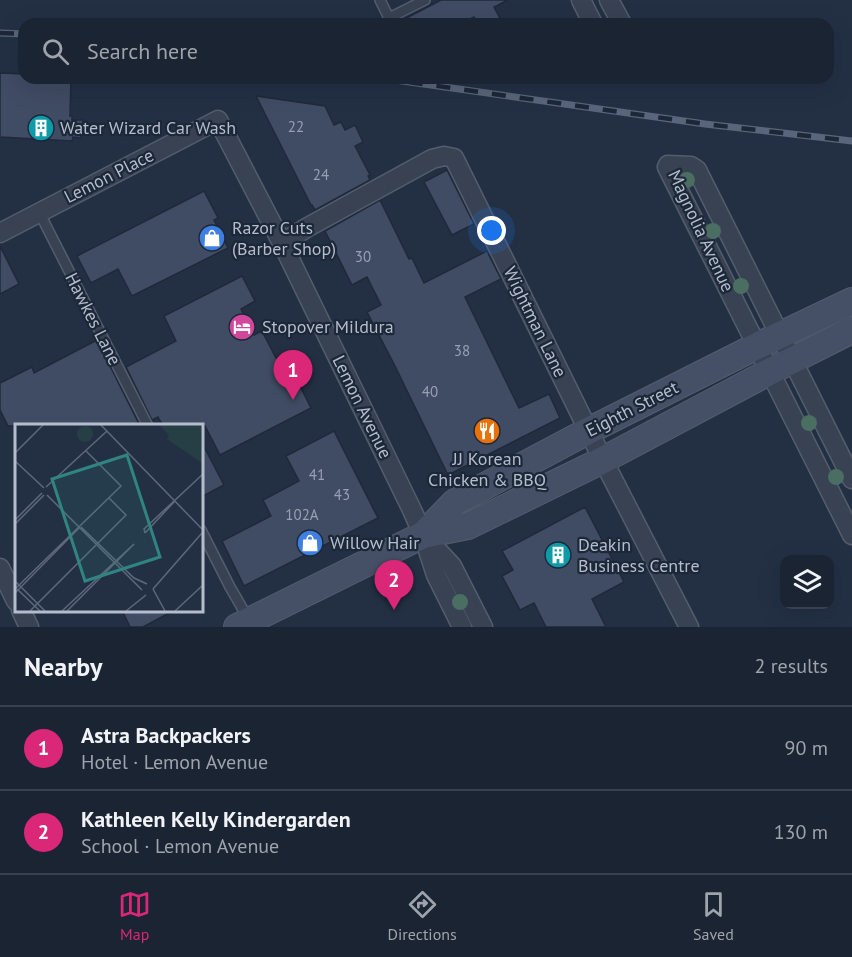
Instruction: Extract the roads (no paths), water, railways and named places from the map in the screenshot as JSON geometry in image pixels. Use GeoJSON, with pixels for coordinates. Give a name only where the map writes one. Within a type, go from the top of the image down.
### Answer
{"type":"FeatureCollection","features":[{"type":"Feature","properties":{"kind":"street"},"geometry":{"type":"LineString","coordinates":[[581,0],[590,18]]}},
{"type":"Feature","properties":{"kind":"street"},"geometry":{"type":"LineString","coordinates":[[609,0],[619,18]]}},
{"type":"Feature","properties":{"kind":"street","name":"Lemon Place"},"geometry":{"type":"LineString","coordinates":[[0,233],[218,120]]}},
{"type":"Feature","properties":{"kind":"street","name":"Lemon Avenue"},"geometry":{"type":"LineString","coordinates":[[218,120],[282,243],[423,535],[436,575],[462,627]]}},
{"type":"Feature","properties":{"kind":"street","name":"Wightman Lane"},"geometry":{"type":"LineString","coordinates":[[282,243],[308,226],[432,159],[444,156],[454,158],[588,431],[689,627]]}},
{"type":"Feature","properties":{"kind":"street","name":"Magnolia Avenue"},"geometry":{"type":"LineString","coordinates":[[852,479],[695,167],[668,165],[811,455],[845,504],[852,536]]}},
{"type":"Feature","properties":{"kind":"street"},"geometry":{"type":"LineString","coordinates":[[689,211],[711,199]]}},
{"type":"Feature","properties":{"kind":"street"},"geometry":{"type":"LineString","coordinates":[[717,267],[740,256]]}},
{"type":"Feature","properties":{"kind":"street","name":"Eighth Street"},"geometry":{"type":"LineString","coordinates":[[423,535],[455,502],[588,431],[852,301]]}},
{"type":"Feature","properties":{"kind":"street","name":"Eighth Street"},"geometry":{"type":"LineString","coordinates":[[246,625],[423,535],[468,526],[603,460],[852,330]]}},
{"type":"Feature","properties":{"kind":"street"},"geometry":{"type":"LineString","coordinates":[[811,455],[834,443]]}},
{"type":"Feature","properties":{"kind":"street","name":"Lemon Avenue"},"geometry":{"type":"LineString","coordinates":[[423,535],[452,566],[483,627]]}},
{"type":"Feature","properties":{"kind":"street"},"geometry":{"type":"LineString","coordinates":[[0,568],[15,599]]}},
{"type":"Feature","properties":{"kind":"street"},"geometry":{"type":"LineString","coordinates":[[22,612],[29,627]]}},
{"type":"Feature","properties":{"kind":"lane"},"geometry":{"type":"LineString","coordinates":[[380,0],[388,18],[425,0]]}},
{"type":"Feature","properties":{"kind":"lane","name":"Hawkes Lane"},"geometry":{"type":"LineString","coordinates":[[39,212],[147,424]]}},
{"type":"Feature","properties":{"kind":"lane"},"geometry":{"type":"LineString","coordinates":[[202,532],[231,587],[246,625]]}},
{"type":"Feature","properties":{"kind":"railway"},"geometry":{"type":"LineString","coordinates":[[0,33],[18,34]]}},
{"type":"Feature","properties":{"kind":"railway"},"geometry":{"type":"LineString","coordinates":[[423,84],[705,124],[852,141]]}},
{"type":"Feature","properties":{"kind":"place","name":"Water Wizard Car Wash"},"geometry":{"type":"Point","coordinates":[41,128]}},
{"type":"Feature","properties":{"kind":"place","name":"Razor Cuts (Barber Shop)"},"geometry":{"type":"Point","coordinates":[212,238]}},
{"type":"Feature","properties":{"kind":"place","name":"Stopover Mildura"},"geometry":{"type":"Point","coordinates":[242,327]}},
{"type":"Feature","properties":{"kind":"place","name":"Astra Backpackers"},"geometry":{"type":"Point","coordinates":[293,400]}},
{"type":"Feature","properties":{"kind":"place","name":"JJ Korean Chicken & BBQ"},"geometry":{"type":"Point","coordinates":[487,431]}},
{"type":"Feature","properties":{"kind":"place","name":"Willow Hair"},"geometry":{"type":"Point","coordinates":[310,543]}},
{"type":"Feature","properties":{"kind":"place","name":"Deakin Business Centre"},"geometry":{"type":"Point","coordinates":[558,555]}},
{"type":"Feature","properties":{"kind":"place","name":"Kathleen Kelly Kindergarden"},"geometry":{"type":"Point","coordinates":[394,610]}}]}
